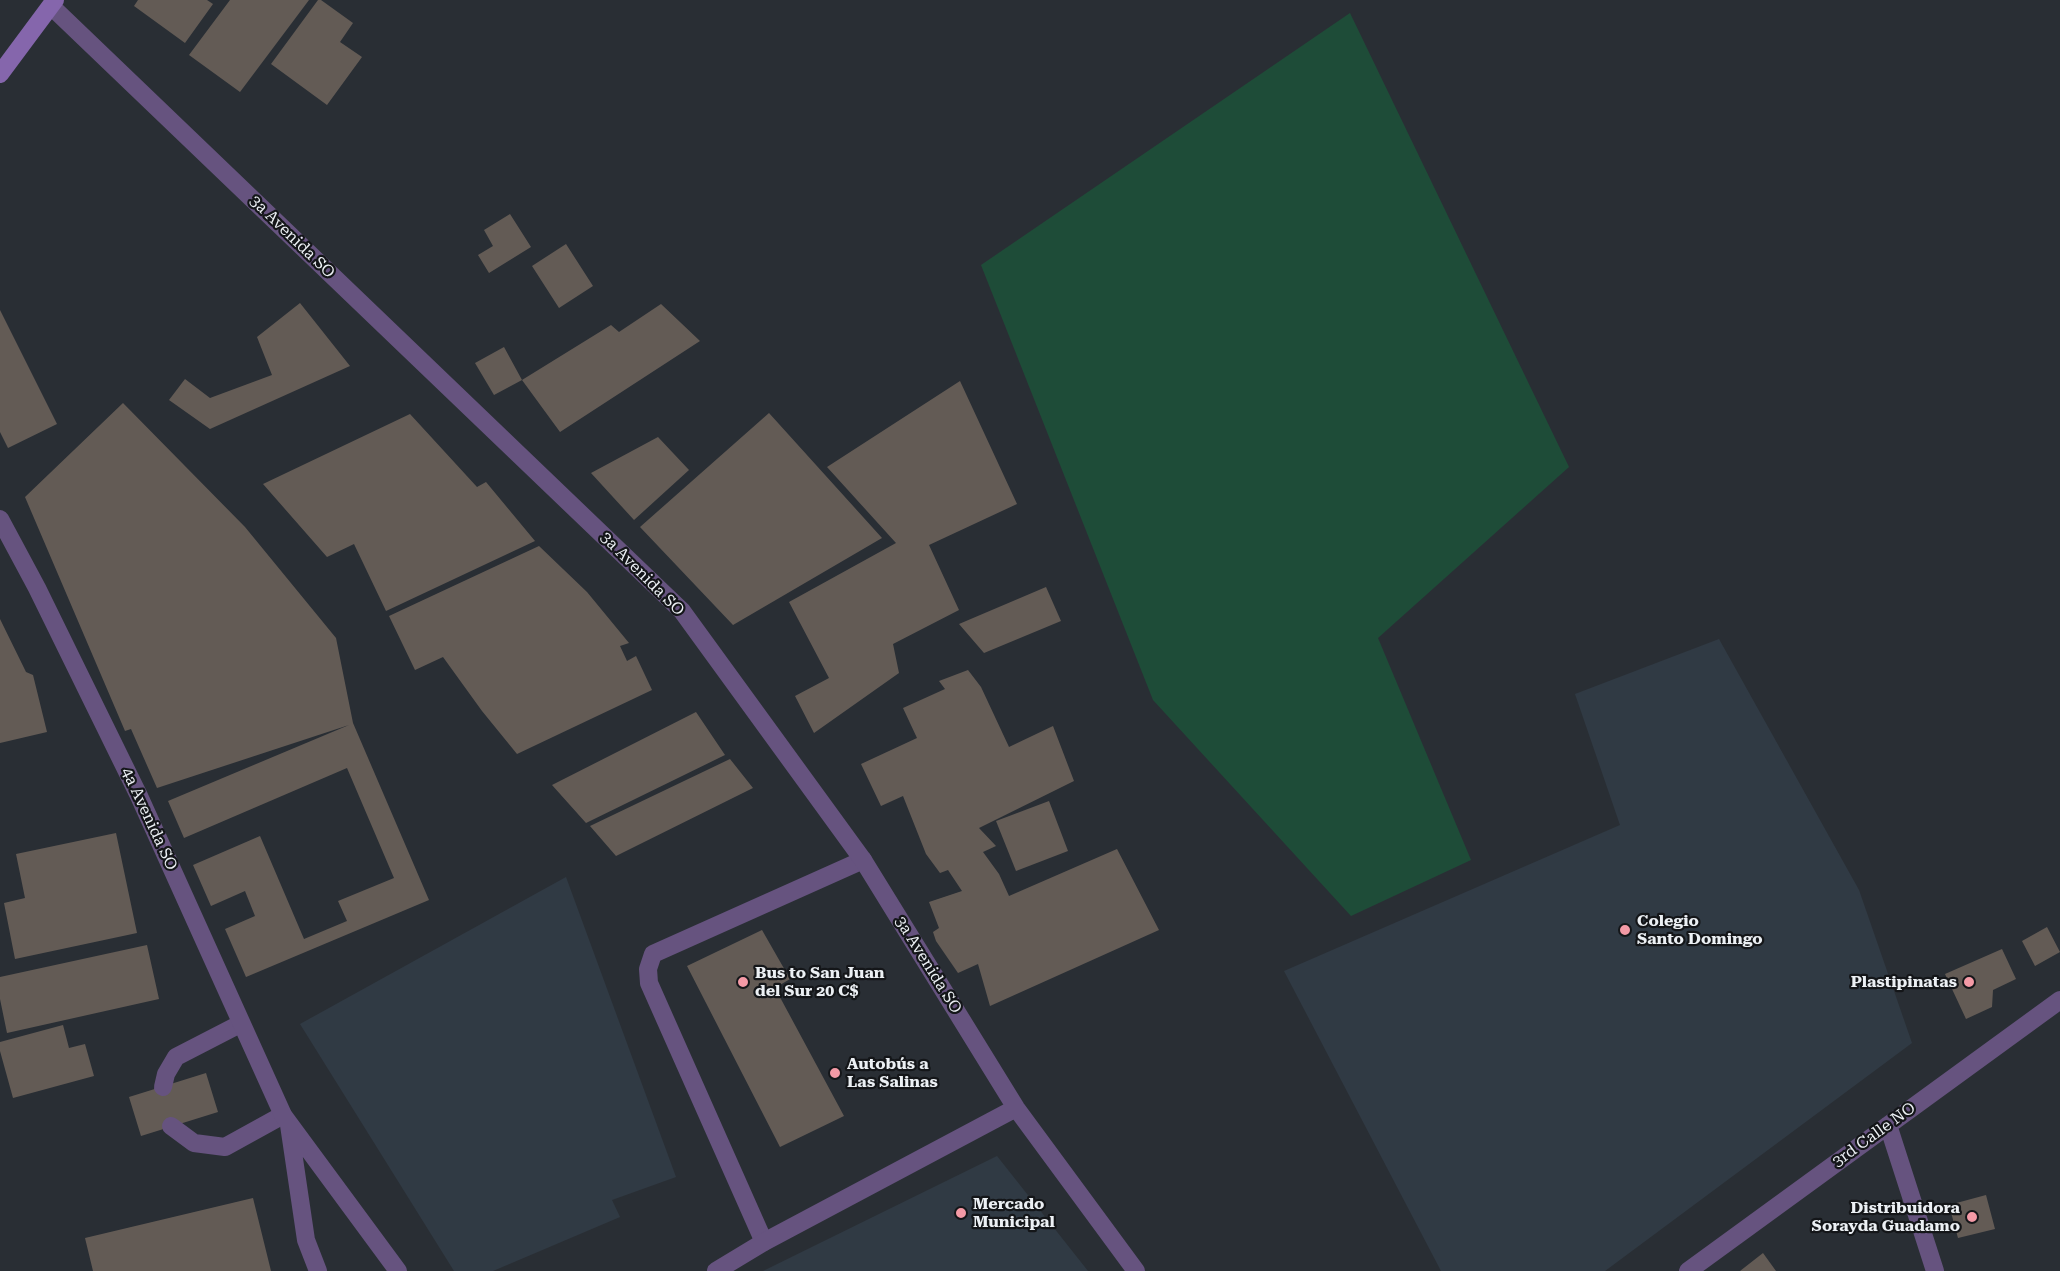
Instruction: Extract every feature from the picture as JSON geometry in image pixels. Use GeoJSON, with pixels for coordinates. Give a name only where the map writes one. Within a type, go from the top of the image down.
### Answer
{"type":"FeatureCollection","features":[{"type":"Feature","properties":{"kind":"main road"},"geometry":{"type":"LineString","coordinates":[[0,74],[53,3]]}},
{"type":"Feature","properties":{"kind":"street","name":"3a Avenida SO"},"geometry":{"type":"LineString","coordinates":[[53,3],[682,611],[863,860],[1016,1108],[1136,1271]]}},
{"type":"Feature","properties":{"kind":"street","name":"4a Avenida SO"},"geometry":{"type":"LineString","coordinates":[[0,519],[37,588],[139,796],[240,1024],[286,1119]]}},
{"type":"Feature","properties":{"kind":"street"},"geometry":{"type":"LineString","coordinates":[[764,1242],[649,983],[648,969],[653,954],[863,860]]}},
{"type":"Feature","properties":{"kind":"street","name":"3rd Calle NO"},"geometry":{"type":"LineString","coordinates":[[1688,1271],[2060,1000]]}},
{"type":"Feature","properties":{"kind":"street"},"geometry":{"type":"LineString","coordinates":[[163,1087],[166,1074],[176,1057],[240,1024]]}},
{"type":"Feature","properties":{"kind":"street"},"geometry":{"type":"LineString","coordinates":[[716,1271],[764,1242],[1016,1108]]}},
{"type":"Feature","properties":{"kind":"street"},"geometry":{"type":"LineString","coordinates":[[171,1126],[194,1143],[225,1146],[286,1119]]}},
{"type":"Feature","properties":{"kind":"street"},"geometry":{"type":"LineString","coordinates":[[286,1119],[306,1240],[318,1271]]}},
{"type":"Feature","properties":{"kind":"street"},"geometry":{"type":"LineString","coordinates":[[286,1119],[398,1271]]}},
{"type":"Feature","properties":{"kind":"street"},"geometry":{"type":"LineString","coordinates":[[1888,1125],[1935,1271]]}},
{"type":"Feature","properties":{"kind":"shaded area","name":"Colegio Santo Domingo"},"geometry":{"type":"Polygon","coordinates":[[[1719,639],[1859,890],[1912,1043],[1605,1271],[1441,1271],[1284,971],[1620,825],[1575,694],[1719,639]]]}},
{"type":"Feature","properties":{"kind":"shaded area"},"geometry":{"type":"Polygon","coordinates":[[[566,877],[676,1177],[612,1200],[620,1217],[493,1271],[454,1271],[300,1024],[566,877]]]}},
{"type":"Feature","properties":{"kind":"shaded area","name":"Mercado Municipal"},"geometry":{"type":"Polygon","coordinates":[[[997,1156],[1088,1271],[763,1271],[997,1156]]]}},
{"type":"Feature","properties":{"kind":"green space"},"geometry":{"type":"Polygon","coordinates":[[[1350,13],[1569,467],[1378,638],[1471,860],[1351,916],[1153,700],[981,265],[1350,13]]]}},
{"type":"Feature","properties":{"kind":"building"},"geometry":{"type":"Polygon","coordinates":[[[138,0],[207,0],[213,4],[185,43],[134,6],[138,0]]]}},
{"type":"Feature","properties":{"kind":"building"},"geometry":{"type":"Polygon","coordinates":[[[230,0],[309,0],[240,92],[189,55],[230,0]]]}},
{"type":"Feature","properties":{"kind":"building"},"geometry":{"type":"Polygon","coordinates":[[[318,0],[353,23],[340,42],[362,57],[327,105],[271,64],[318,0]]]}},
{"type":"Feature","properties":{"kind":"building"},"geometry":{"type":"Polygon","coordinates":[[[510,214],[531,247],[489,273],[478,255],[493,246],[484,230],[510,214]]]}},
{"type":"Feature","properties":{"kind":"building"},"geometry":{"type":"Polygon","coordinates":[[[566,244],[593,286],[559,308],[532,266],[566,244]]]}},
{"type":"Feature","properties":{"kind":"building"},"geometry":{"type":"Polygon","coordinates":[[[300,303],[350,366],[210,429],[169,400],[185,379],[210,398],[272,375],[257,337],[300,303]]]}},
{"type":"Feature","properties":{"kind":"building"},"geometry":{"type":"Polygon","coordinates":[[[661,304],[700,341],[560,432],[522,380],[611,325],[619,332],[661,304]]]}},
{"type":"Feature","properties":{"kind":"building"},"geometry":{"type":"Polygon","coordinates":[[[0,310],[57,424],[8,448],[0,432],[0,310]]]}},
{"type":"Feature","properties":{"kind":"building"},"geometry":{"type":"Polygon","coordinates":[[[504,347],[522,380],[494,395],[475,363],[504,347]]]}},
{"type":"Feature","properties":{"kind":"building"},"geometry":{"type":"Polygon","coordinates":[[[960,381],[1017,504],[929,545],[959,610],[893,644],[899,673],[814,733],[795,696],[829,678],[789,602],[896,543],[827,467],[960,381]]]}},
{"type":"Feature","properties":{"kind":"building"},"geometry":{"type":"Polygon","coordinates":[[[123,403],[245,527],[336,638],[353,723],[429,900],[246,977],[225,929],[255,916],[245,891],[211,906],[193,865],[260,836],[304,939],[347,921],[338,901],[394,878],[347,768],[184,838],[168,801],[349,725],[157,788],[131,729],[125,731],[25,497],[123,403]]]}},
{"type":"Feature","properties":{"kind":"building"},"geometry":{"type":"Polygon","coordinates":[[[769,413],[882,538],[733,625],[640,527],[769,413]]]}},
{"type":"Feature","properties":{"kind":"building"},"geometry":{"type":"Polygon","coordinates":[[[410,414],[477,487],[486,482],[535,541],[386,611],[354,544],[327,557],[263,484],[410,414]]]}},
{"type":"Feature","properties":{"kind":"building"},"geometry":{"type":"Polygon","coordinates":[[[658,437],[689,470],[634,520],[591,473],[658,437]]]}},
{"type":"Feature","properties":{"kind":"building"},"geometry":{"type":"Polygon","coordinates":[[[539,546],[587,592],[629,643],[620,646],[627,661],[636,656],[652,690],[517,754],[443,657],[415,670],[389,616],[539,546]]]}},
{"type":"Feature","properties":{"kind":"building"},"geometry":{"type":"Polygon","coordinates":[[[1046,587],[1061,621],[984,653],[959,624],[1046,587]]]}},
{"type":"Feature","properties":{"kind":"building"},"geometry":{"type":"Polygon","coordinates":[[[0,619],[26,672],[33,675],[47,732],[0,743],[0,619]]]}},
{"type":"Feature","properties":{"kind":"building"},"geometry":{"type":"Polygon","coordinates":[[[968,670],[981,687],[1009,747],[1053,726],[1074,781],[979,828],[996,846],[983,852],[999,874],[1009,896],[1117,849],[1159,930],[990,1006],[978,964],[958,973],[936,941],[933,932],[939,928],[929,902],[962,891],[948,870],[940,873],[926,854],[903,796],[881,806],[861,764],[917,738],[903,708],[945,689],[939,681],[968,670]]]}},
{"type":"Feature","properties":{"kind":"building"},"geometry":{"type":"Polygon","coordinates":[[[696,712],[725,755],[586,823],[552,785],[696,712]]]}},
{"type":"Feature","properties":{"kind":"building"},"geometry":{"type":"Polygon","coordinates":[[[730,759],[753,788],[616,856],[590,826],[730,759]]]}},
{"type":"Feature","properties":{"kind":"building"},"geometry":{"type":"Polygon","coordinates":[[[1049,801],[1068,851],[1016,871],[996,821],[1049,801]]]}},
{"type":"Feature","properties":{"kind":"building"},"geometry":{"type":"Polygon","coordinates":[[[116,833],[137,933],[15,959],[4,903],[25,898],[16,854],[116,833]]]}},
{"type":"Feature","properties":{"kind":"building"},"geometry":{"type":"Polygon","coordinates":[[[2047,927],[2060,952],[2035,966],[2022,941],[2047,927]]]}},
{"type":"Feature","properties":{"kind":"building"},"geometry":{"type":"Polygon","coordinates":[[[762,930],[790,979],[775,988],[844,1116],[780,1147],[687,966],[762,930]]]}},
{"type":"Feature","properties":{"kind":"building"},"geometry":{"type":"Polygon","coordinates":[[[147,945],[159,999],[7,1033],[0,999],[0,977],[147,945]]]}},
{"type":"Feature","properties":{"kind":"building","name":"Plastipinatas"},"geometry":{"type":"Polygon","coordinates":[[[2002,949],[2016,979],[1993,990],[1992,1007],[1966,1019],[1945,974],[2002,949]]]}},
{"type":"Feature","properties":{"kind":"building"},"geometry":{"type":"Polygon","coordinates":[[[63,1025],[69,1048],[85,1044],[94,1076],[13,1098],[0,1051],[0,1042],[63,1025]]]}},
{"type":"Feature","properties":{"kind":"building"},"geometry":{"type":"Polygon","coordinates":[[[206,1073],[218,1112],[141,1136],[129,1097],[206,1073]]]}},
{"type":"Feature","properties":{"kind":"building","name":"Distribuidora Sorayda Guadamo"},"geometry":{"type":"Polygon","coordinates":[[[1986,1195],[1995,1229],[1958,1238],[1949,1205],[1986,1195]]]}},
{"type":"Feature","properties":{"kind":"building"},"geometry":{"type":"Polygon","coordinates":[[[253,1198],[271,1271],[93,1271],[85,1238],[253,1198]]]}},
{"type":"Feature","properties":{"kind":"building"},"geometry":{"type":"Polygon","coordinates":[[[1763,1253],[1776,1271],[1740,1271],[1763,1253]]]}},
{"type":"Feature","properties":{"kind":"place","name":"Colegio Santo Domingo"},"geometry":{"type":"Point","coordinates":[1625,930]}},
{"type":"Feature","properties":{"kind":"place","name":"Bus to San Juan del Sur 20 C$"},"geometry":{"type":"Point","coordinates":[743,982]}},
{"type":"Feature","properties":{"kind":"place","name":"Plastipinatas"},"geometry":{"type":"Point","coordinates":[1969,982]}},
{"type":"Feature","properties":{"kind":"place","name":"Autobús a Las Salinas"},"geometry":{"type":"Point","coordinates":[835,1073]}},
{"type":"Feature","properties":{"kind":"place","name":"Mercado Municipal"},"geometry":{"type":"Point","coordinates":[961,1213]}},
{"type":"Feature","properties":{"kind":"place","name":"Distribuidora Sorayda Guadamo"},"geometry":{"type":"Point","coordinates":[1972,1217]}}]}
